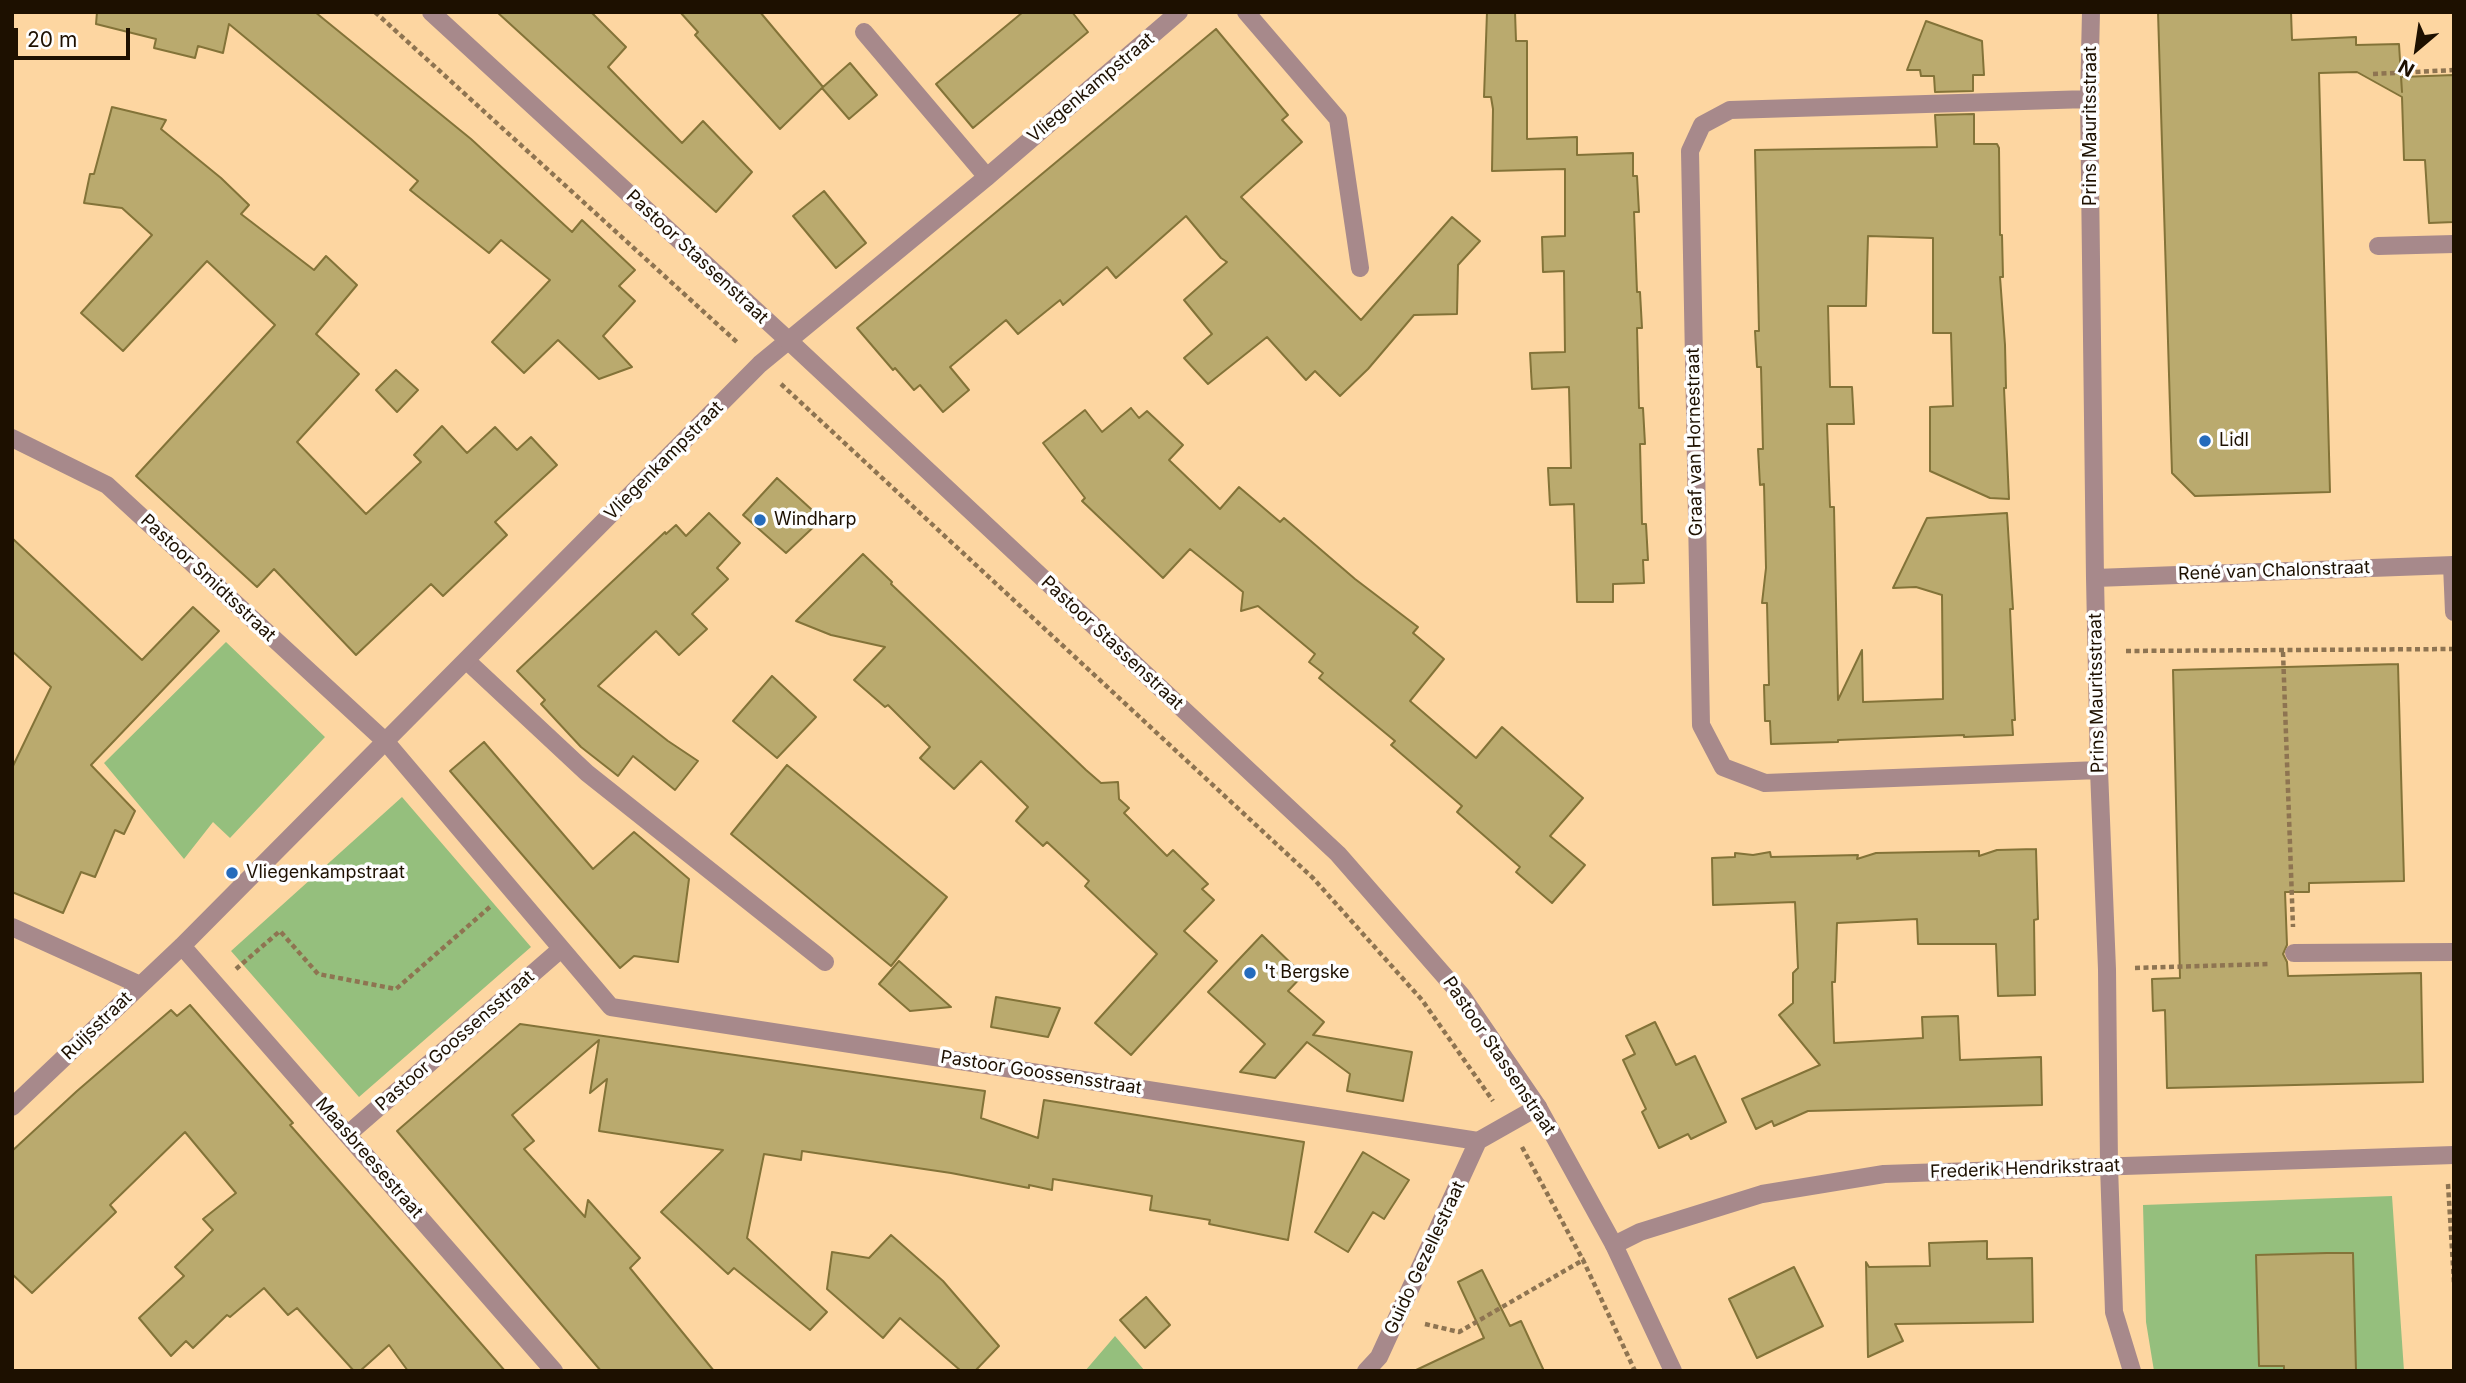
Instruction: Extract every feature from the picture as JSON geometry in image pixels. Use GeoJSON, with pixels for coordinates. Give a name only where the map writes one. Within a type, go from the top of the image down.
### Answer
{"type":"FeatureCollection","features":[{"type":"Feature","properties":{"kind":"street","name":"Pastoor Stassenstraat"},"geometry":{"type":"LineString","coordinates":[[431,12],[789,341],[1338,854],[1462,996],[1538,1107],[1614,1245],[1674,1371]]}},
{"type":"Feature","properties":{"kind":"street","name":"Vliegenkampstraat"},"geometry":{"type":"LineString","coordinates":[[182,946],[760,364],[987,177],[1179,12]]}},
{"type":"Feature","properties":{"kind":"street"},"geometry":{"type":"LineString","coordinates":[[1247,12],[1338,119],[1360,268]]}},
{"type":"Feature","properties":{"kind":"street","name":"Prins Mauritsstraat"},"geometry":{"type":"LineString","coordinates":[[2091,12],[2089,99],[2095,578],[2113,1312],[2132,1371]]}},
{"type":"Feature","properties":{"kind":"street"},"geometry":{"type":"LineString","coordinates":[[864,32],[987,177]]}},
{"type":"Feature","properties":{"kind":"street","name":"Graaf van Hornestraat"},"geometry":{"type":"LineString","coordinates":[[2089,99],[1730,110],[1702,125],[1690,151],[1690,165],[1701,725],[1723,767],[1765,783],[2099,770]]}},
{"type":"Feature","properties":{"kind":"street"},"geometry":{"type":"LineString","coordinates":[[2378,246],[2454,244]]}},
{"type":"Feature","properties":{"kind":"street","name":"Pastoor Smidtsstraat"},"geometry":{"type":"LineString","coordinates":[[12,438],[107,485],[386,742]]}},
{"type":"Feature","properties":{"kind":"street","name":"René van Chalonstraat"},"geometry":{"type":"LineString","coordinates":[[2095,578],[2453,565],[2454,612]]}},
{"type":"Feature","properties":{"kind":"street"},"geometry":{"type":"LineString","coordinates":[[467,661],[587,773],[825,962]]}},
{"type":"Feature","properties":{"kind":"street","name":"Pastoor Goossensstraat"},"geometry":{"type":"LineString","coordinates":[[386,742],[611,1007],[1478,1141]]}},
{"type":"Feature","properties":{"kind":"street"},"geometry":{"type":"LineString","coordinates":[[12,927],[140,985]]}},
{"type":"Feature","properties":{"kind":"street","name":"Ruijsstraat"},"geometry":{"type":"LineString","coordinates":[[12,1107],[182,946]]}},
{"type":"Feature","properties":{"kind":"street","name":"Maasbreesestraat"},"geometry":{"type":"LineString","coordinates":[[182,946],[348,1134],[543,1367]]}},
{"type":"Feature","properties":{"kind":"street","name":"Pastoor Goossensstraat"},"geometry":{"type":"LineString","coordinates":[[348,1134],[561,948]]}},
{"type":"Feature","properties":{"kind":"street"},"geometry":{"type":"LineString","coordinates":[[2294,953],[2454,952]]}},
{"type":"Feature","properties":{"kind":"street"},"geometry":{"type":"LineString","coordinates":[[1478,1141],[1538,1107]]}},
{"type":"Feature","properties":{"kind":"street","name":"Guido Gezellestraat"},"geometry":{"type":"LineString","coordinates":[[1366,1371],[1379,1357],[1478,1141]]}},
{"type":"Feature","properties":{"kind":"street","name":"Frederik Hendrikstraat"},"geometry":{"type":"LineString","coordinates":[[1614,1245],[1640,1232],[1762,1194],[1884,1174],[2450,1155]]}},
{"type":"Feature","properties":{"kind":"path"},"geometry":{"type":"LineString","coordinates":[[375,12],[760,364],[1313,877],[1422,1000],[1509,1123],[1583,1260],[1634,1371]]}},
{"type":"Feature","properties":{"kind":"path"},"geometry":{"type":"LineString","coordinates":[[2373,74],[2454,71]]}},
{"type":"Feature","properties":{"kind":"path"},"geometry":{"type":"LineString","coordinates":[[2097,651],[2454,649]]}},
{"type":"Feature","properties":{"kind":"path"},"geometry":{"type":"LineString","coordinates":[[2106,969],[2294,963],[2283,652]]}},
{"type":"Feature","properties":{"kind":"path"},"geometry":{"type":"LineString","coordinates":[[217,986],[279,931],[318,974],[396,989],[510,889]]}},
{"type":"Feature","properties":{"kind":"path"},"geometry":{"type":"LineString","coordinates":[[2450,1155],[2454,1282]]}},
{"type":"Feature","properties":{"kind":"path"},"geometry":{"type":"LineString","coordinates":[[1398,1317],[1459,1332],[1583,1260]]}},
{"type":"Feature","properties":{"kind":"green space"},"geometry":{"type":"Polygon","coordinates":[[[226,642],[325,737],[230,838],[213,822],[184,859],[104,763],[226,642]]]}},
{"type":"Feature","properties":{"kind":"green space"},"geometry":{"type":"Polygon","coordinates":[[[402,797],[531,947],[359,1097],[231,951],[402,797]]]}},
{"type":"Feature","properties":{"kind":"green space"},"geometry":{"type":"Polygon","coordinates":[[[2392,1196],[2404,1371],[2154,1371],[2146,1322],[2143,1205],[2392,1196]]]}},
{"type":"Feature","properties":{"kind":"green space"},"geometry":{"type":"Polygon","coordinates":[[[1115,1336],[1145,1371],[1085,1371],[1115,1336]]]}},
{"type":"Feature","properties":{"kind":"building"},"geometry":{"type":"Polygon","coordinates":[[[97,12],[315,12],[471,139],[572,232],[582,220],[635,270],[619,286],[635,301],[603,336],[632,367],[599,379],[558,340],[524,373],[492,342],[550,280],[501,240],[489,253],[410,190],[418,181],[229,24],[223,53],[198,46],[195,58],[154,48],[156,39],[96,24],[97,12]]]}},
{"type":"Feature","properties":{"kind":"building"},"geometry":{"type":"Polygon","coordinates":[[[497,12],[591,12],[626,47],[608,67],[682,143],[703,121],[752,172],[716,212],[497,12]]]}},
{"type":"Feature","properties":{"kind":"building"},"geometry":{"type":"Polygon","coordinates":[[[680,12],[760,12],[823,87],[850,63],[877,95],[849,119],[822,88],[780,129],[695,35],[698,32],[680,12]]]}},
{"type":"Feature","properties":{"kind":"building"},"geometry":{"type":"Polygon","coordinates":[[[1023,12],[1072,12],[1088,32],[973,128],[936,84],[1023,12]]]}},
{"type":"Feature","properties":{"kind":"building"},"geometry":{"type":"Polygon","coordinates":[[[1487,12],[1515,12],[1516,41],[1527,41],[1527,139],[1577,137],[1577,155],[1633,153],[1633,176],[1637,176],[1639,212],[1634,212],[1637,292],[1640,292],[1642,328],[1637,328],[1639,408],[1643,408],[1645,444],[1640,444],[1642,524],[1646,524],[1648,560],[1643,560],[1644,583],[1613,584],[1613,602],[1577,602],[1574,504],[1550,505],[1548,468],[1571,468],[1569,387],[1532,389],[1530,353],[1565,352],[1564,271],[1543,272],[1542,237],[1565,236],[1565,169],[1492,171],[1493,109],[1491,97],[1484,97],[1487,12]]]}},
{"type":"Feature","properties":{"kind":"building"},"geometry":{"type":"Polygon","coordinates":[[[2158,12],[2291,12],[2292,40],[2356,37],[2356,45],[2399,44],[2401,77],[2454,75],[2454,222],[2429,223],[2425,160],[2404,160],[2402,97],[2357,72],[2319,73],[2330,492],[2195,496],[2172,473],[2158,12]]]}},
{"type":"Feature","properties":{"kind":"building"},"geometry":{"type":"Polygon","coordinates":[[[1926,21],[1982,41],[1984,75],[1973,75],[1973,91],[1935,92],[1934,76],[1921,76],[1920,70],[1907,70],[1926,21]]]}},
{"type":"Feature","properties":{"kind":"building"},"geometry":{"type":"Polygon","coordinates":[[[1216,29],[1288,115],[1282,120],[1302,142],[1241,197],[1361,320],[1452,217],[1480,241],[1458,265],[1457,314],[1414,315],[1368,369],[1340,396],[1315,371],[1306,380],[1267,337],[1208,384],[1184,358],[1212,334],[1184,300],[1227,262],[1186,216],[1116,278],[1107,267],[1063,305],[1060,300],[1018,334],[1006,320],[950,367],[969,390],[943,412],[920,385],[914,390],[857,328],[1216,29]]]}},
{"type":"Feature","properties":{"kind":"building"},"geometry":{"type":"Polygon","coordinates":[[[112,107],[166,120],[161,129],[221,178],[249,205],[241,214],[314,270],[326,256],[357,285],[316,334],[359,374],[297,442],[366,514],[421,462],[414,455],[442,426],[467,453],[495,427],[517,450],[531,437],[557,465],[495,522],[507,535],[443,596],[431,584],[356,655],[274,569],[257,587],[136,476],[275,325],[207,261],[123,351],[81,313],[152,235],[122,208],[84,203],[90,174],[94,174],[112,107]]]}},
{"type":"Feature","properties":{"kind":"building"},"geometry":{"type":"Polygon","coordinates":[[[1974,114],[1974,144],[1997,144],[1999,148],[2003,277],[2000,277],[2005,345],[2004,388],[2009,499],[1990,498],[1930,471],[1930,407],[1953,406],[1951,333],[1933,333],[1933,238],[1868,236],[1866,306],[1828,306],[1830,387],[1852,387],[1854,424],[1827,424],[1830,507],[1834,507],[1838,700],[1862,650],[1863,702],[1943,699],[1942,595],[1916,587],[1893,588],[1927,518],[2007,513],[2013,609],[2010,609],[2015,720],[2012,720],[2013,735],[1771,744],[1770,721],[1765,721],[1764,685],[1769,685],[1767,603],[1762,603],[1766,568],[1764,484],[1760,485],[1758,449],[1763,449],[1761,367],[1757,367],[1755,331],[1759,331],[1755,150],[1937,147],[1935,115],[1974,114]]]}},
{"type":"Feature","properties":{"kind":"building"},"geometry":{"type":"Polygon","coordinates":[[[824,191],[866,243],[836,268],[793,216],[824,191]]]}},
{"type":"Feature","properties":{"kind":"building"},"geometry":{"type":"Polygon","coordinates":[[[396,370],[418,390],[397,412],[376,390],[396,370]]]}},
{"type":"Feature","properties":{"kind":"building"},"geometry":{"type":"Polygon","coordinates":[[[1131,408],[1139,418],[1147,411],[1183,445],[1169,460],[1220,509],[1239,487],[1280,522],[1284,518],[1355,579],[1418,627],[1413,633],[1444,659],[1410,701],[1476,758],[1502,727],[1583,798],[1550,836],[1585,865],[1552,903],[1516,872],[1520,867],[1457,812],[1462,806],[1391,745],[1395,741],[1319,678],[1323,673],[1309,662],[1315,654],[1258,606],[1241,611],[1243,592],[1190,549],[1163,578],[1082,501],[1085,498],[1043,443],[1085,410],[1102,432],[1131,408]]]}},
{"type":"Feature","properties":{"kind":"building"},"geometry":{"type":"Polygon","coordinates":[[[777,478],[822,519],[786,553],[743,515],[777,478]]]}},
{"type":"Feature","properties":{"kind":"building"},"geometry":{"type":"Polygon","coordinates":[[[709,513],[740,543],[717,568],[728,579],[692,614],[707,629],[679,655],[656,631],[598,686],[698,761],[675,790],[633,756],[618,776],[581,747],[541,704],[545,700],[517,671],[665,532],[666,534],[676,525],[686,536],[709,513]]]}},
{"type":"Feature","properties":{"kind":"building"},"geometry":{"type":"Polygon","coordinates":[[[12,538],[142,660],[193,607],[219,631],[91,765],[135,811],[124,834],[115,830],[95,877],[81,872],[63,913],[12,892],[12,768],[51,687],[12,651],[12,538]]]}},
{"type":"Feature","properties":{"kind":"building"},"geometry":{"type":"Polygon","coordinates":[[[863,554],[1086,770],[1101,783],[1118,782],[1119,799],[1129,808],[1124,813],[1167,856],[1173,850],[1208,884],[1202,889],[1214,900],[1184,931],[1217,961],[1131,1055],[1095,1023],[1157,954],[1085,886],[1089,881],[1047,842],[1043,846],[1016,821],[1028,807],[981,761],[954,789],[920,758],[930,747],[888,705],[885,707],[854,680],[885,647],[831,635],[796,621],[863,554]]]}},
{"type":"Feature","properties":{"kind":"building"},"geometry":{"type":"Polygon","coordinates":[[[2398,664],[2404,881],[2309,883],[2309,892],[2285,892],[2287,945],[2283,954],[2287,962],[2288,976],[2421,973],[2423,1082],[2167,1088],[2165,1010],[2153,1011],[2152,979],[2180,978],[2173,670],[2398,664]]]}},
{"type":"Feature","properties":{"kind":"building"},"geometry":{"type":"Polygon","coordinates":[[[772,676],[816,717],[777,758],[733,721],[772,676]]]}},
{"type":"Feature","properties":{"kind":"building"},"geometry":{"type":"Polygon","coordinates":[[[484,742],[593,869],[634,832],[689,879],[678,962],[634,956],[620,968],[450,771],[484,742]]]}},
{"type":"Feature","properties":{"kind":"building"},"geometry":{"type":"Polygon","coordinates":[[[787,765],[947,897],[891,966],[731,834],[787,765]]]}},
{"type":"Feature","properties":{"kind":"building"},"geometry":{"type":"Polygon","coordinates":[[[2036,849],[2038,919],[2034,920],[2035,995],[1998,996],[1996,944],[1918,944],[1917,919],[1837,923],[1835,982],[1832,982],[1834,1043],[1923,1038],[1922,1017],[1958,1016],[1960,1060],[2041,1057],[2042,1105],[1808,1111],[1774,1126],[1772,1121],[1756,1129],[1742,1099],[1820,1065],[1779,1015],[1793,1003],[1793,973],[1798,968],[1795,902],[1713,905],[1712,858],[1735,857],[1735,853],[1753,855],[1770,852],[1771,857],[1858,855],[1857,859],[1876,853],[1979,851],[1979,856],[1997,850],[2036,849]]]}},
{"type":"Feature","properties":{"kind":"building"},"geometry":{"type":"Polygon","coordinates":[[[1262,935],[1303,975],[1288,991],[1324,1022],[1313,1035],[1412,1052],[1403,1101],[1347,1091],[1350,1074],[1307,1042],[1275,1078],[1240,1072],[1265,1044],[1208,992],[1262,935]]]}},
{"type":"Feature","properties":{"kind":"building"},"geometry":{"type":"Polygon","coordinates":[[[899,961],[951,1007],[910,1011],[879,984],[899,961]]]}},
{"type":"Feature","properties":{"kind":"building"},"geometry":{"type":"Polygon","coordinates":[[[996,997],[1060,1008],[1048,1037],[991,1027],[996,997]]]}},
{"type":"Feature","properties":{"kind":"building"},"geometry":{"type":"Polygon","coordinates":[[[190,1005],[293,1123],[290,1125],[505,1371],[408,1371],[389,1345],[360,1371],[354,1371],[297,1308],[288,1315],[264,1288],[230,1317],[227,1315],[193,1348],[186,1341],[171,1356],[139,1318],[184,1276],[175,1267],[213,1230],[203,1219],[236,1193],[185,1132],[110,1205],[116,1212],[32,1293],[12,1274],[12,1151],[171,1010],[177,1016],[190,1005]]]}},
{"type":"Feature","properties":{"kind":"building"},"geometry":{"type":"Polygon","coordinates":[[[1655,1022],[1676,1065],[1695,1056],[1726,1122],[1691,1139],[1688,1134],[1659,1148],[1642,1112],[1646,1109],[1623,1060],[1635,1054],[1626,1036],[1655,1022]]]}},
{"type":"Feature","properties":{"kind":"building"},"geometry":{"type":"Polygon","coordinates":[[[520,1024],[985,1091],[981,1118],[1038,1138],[1044,1100],[1304,1142],[1288,1240],[1209,1224],[1210,1220],[1150,1210],[1152,1196],[1053,1179],[1052,1190],[802,1151],[801,1160],[764,1154],[747,1238],[827,1312],[810,1330],[734,1268],[728,1274],[661,1212],[723,1150],[599,1131],[607,1079],[590,1093],[599,1040],[512,1115],[534,1141],[524,1149],[585,1217],[588,1200],[640,1258],[630,1268],[714,1371],[601,1371],[397,1131],[520,1024]]]}},
{"type":"Feature","properties":{"kind":"building"},"geometry":{"type":"Polygon","coordinates":[[[1363,1152],[1409,1180],[1384,1219],[1373,1212],[1348,1252],[1315,1232],[1363,1152]]]}},
{"type":"Feature","properties":{"kind":"building"},"geometry":{"type":"Polygon","coordinates":[[[891,1235],[943,1281],[999,1346],[975,1371],[961,1371],[900,1318],[883,1338],[827,1289],[832,1252],[869,1258],[891,1235]]]}},
{"type":"Feature","properties":{"kind":"building"},"geometry":{"type":"Polygon","coordinates":[[[1987,1241],[1987,1259],[2032,1258],[2033,1322],[1895,1324],[1903,1341],[1868,1357],[1866,1262],[1869,1267],[1930,1266],[1929,1243],[1987,1241]]]}},
{"type":"Feature","properties":{"kind":"building"},"geometry":{"type":"Polygon","coordinates":[[[2353,1253],[2356,1371],[2284,1371],[2284,1366],[2259,1366],[2256,1255],[2353,1253]]]}},
{"type":"Feature","properties":{"kind":"building"},"geometry":{"type":"Polygon","coordinates":[[[1794,1267],[1823,1326],[1757,1358],[1729,1299],[1794,1267]]]}},
{"type":"Feature","properties":{"kind":"building"},"geometry":{"type":"Polygon","coordinates":[[[1482,1270],[1510,1326],[1521,1321],[1544,1371],[1414,1371],[1484,1338],[1458,1282],[1482,1270]]]}},
{"type":"Feature","properties":{"kind":"building"},"geometry":{"type":"Polygon","coordinates":[[[1146,1297],[1170,1325],[1145,1348],[1120,1320],[1146,1297]]]}},
{"type":"Feature","properties":{"kind":"place","name":"Lidl"},"geometry":{"type":"Point","coordinates":[2205,441]}},
{"type":"Feature","properties":{"kind":"place","name":"Windharp"},"geometry":{"type":"Point","coordinates":[760,520]}},
{"type":"Feature","properties":{"kind":"place","name":"Vliegenkampstraat"},"geometry":{"type":"Point","coordinates":[232,873]}},
{"type":"Feature","properties":{"kind":"place","name":"'t Bergske"},"geometry":{"type":"Point","coordinates":[1250,973]}}]}
